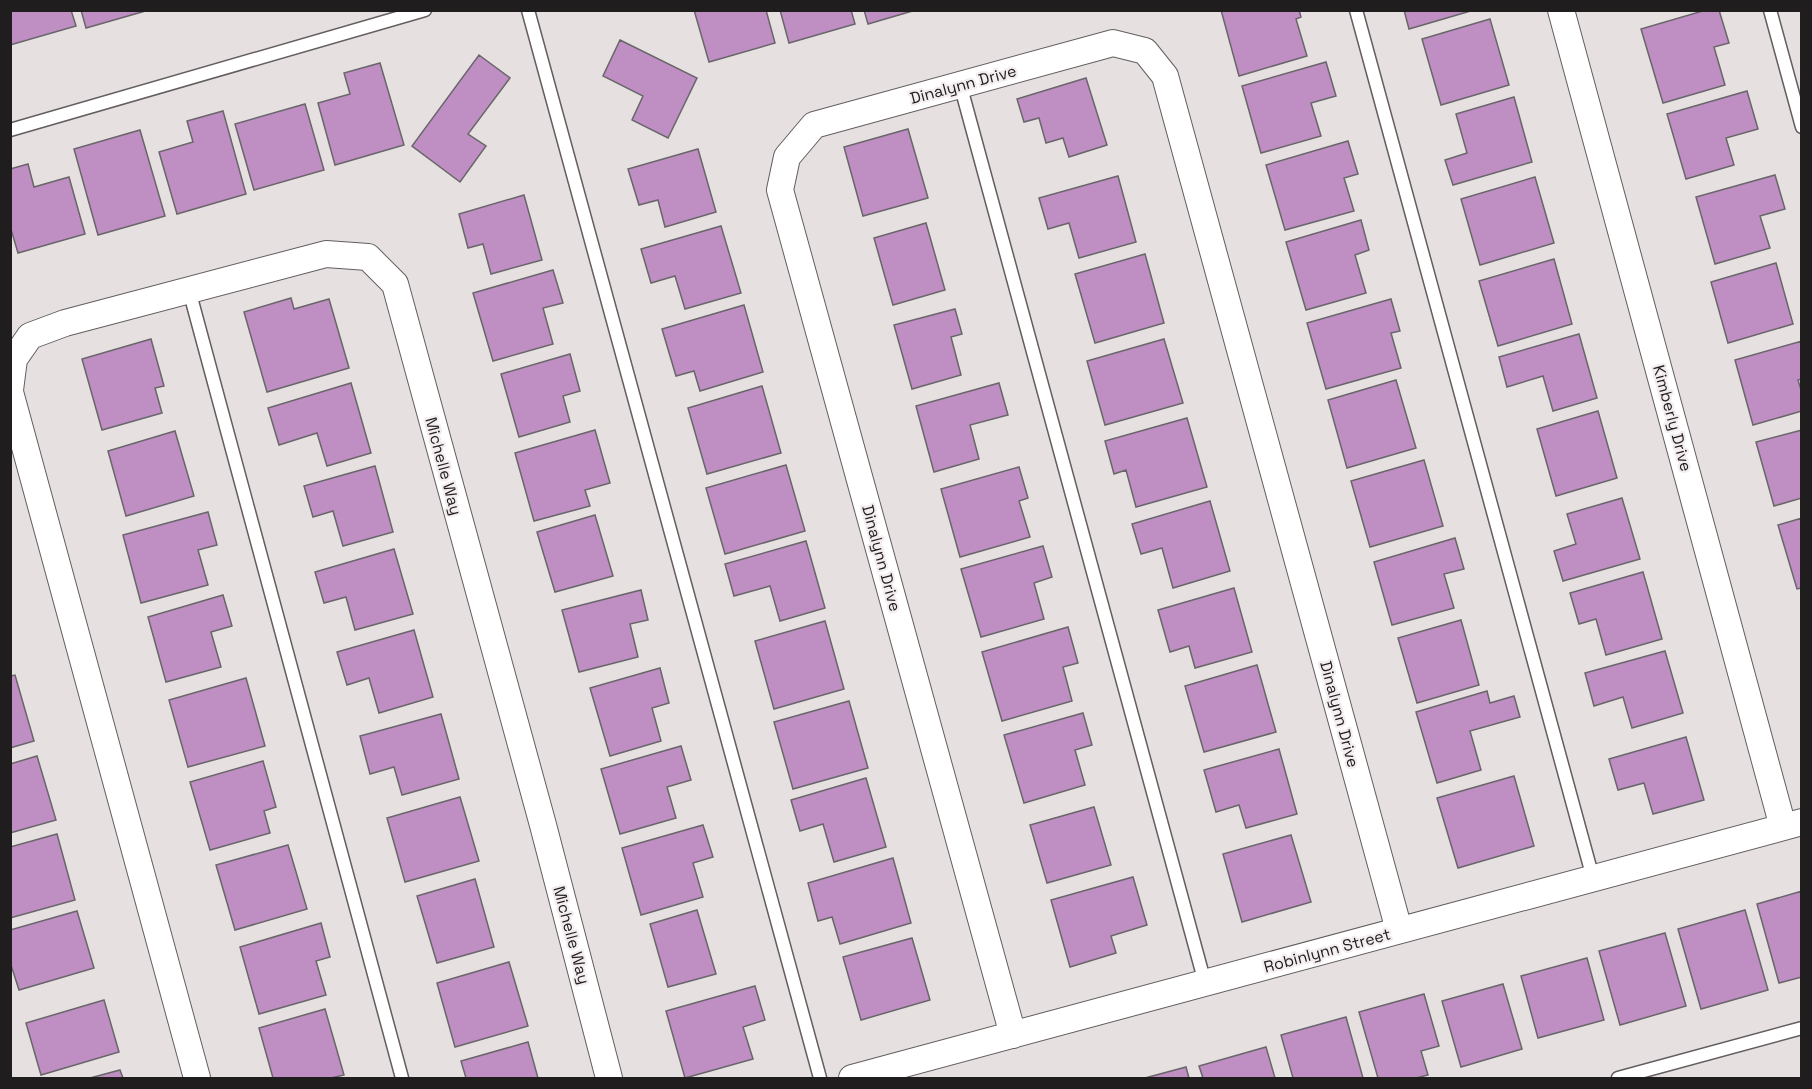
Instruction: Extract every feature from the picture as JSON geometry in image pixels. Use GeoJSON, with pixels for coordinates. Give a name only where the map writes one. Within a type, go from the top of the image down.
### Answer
{"type":"FeatureCollection","features":[{"type":"Feature","properties":{"kind":"street","name":"Kimberly Drive"},"geometry":{"type":"LineString","coordinates":[[1561,10],[1792,824]]}},
{"type":"Feature","properties":{"kind":"street","name":"Dinalynn Drive"},"geometry":{"type":"LineString","coordinates":[[1013,1035],[780,190],[787,157],[814,125],[960,84],[1113,43],[1145,51],[1165,76],[1399,930]]}},
{"type":"Feature","properties":{"kind":"street","name":"Michelle Way"},"geometry":{"type":"LineString","coordinates":[[197,1078],[10,391],[14,359],[30,336],[65,323],[326,254],[368,257],[395,284],[543,825],[609,1078]]}},
{"type":"Feature","properties":{"kind":"street","name":"Robinlynn Street"},"geometry":{"type":"LineString","coordinates":[[852,1078],[1792,824]]}},
{"type":"Feature","properties":{"kind":"lane"},"geometry":{"type":"LineString","coordinates":[[10,130],[425,10]]}},
{"type":"Feature","properties":{"kind":"lane"},"geometry":{"type":"LineString","coordinates":[[528,10],[820,1078]]}},
{"type":"Feature","properties":{"kind":"lane"},"geometry":{"type":"LineString","coordinates":[[1356,10],[1593,878]]}},
{"type":"Feature","properties":{"kind":"lane"},"geometry":{"type":"LineString","coordinates":[[1770,10],[1802,127]]}},
{"type":"Feature","properties":{"kind":"lane"},"geometry":{"type":"LineString","coordinates":[[960,84],[1205,983]]}},
{"type":"Feature","properties":{"kind":"lane"},"geometry":{"type":"LineString","coordinates":[[189,290],[402,1078]]}},
{"type":"Feature","properties":{"kind":"lane"},"geometry":{"type":"LineString","coordinates":[[1618,1078],[1802,1028]]}},
{"type":"Feature","properties":{"kind":"building"},"geometry":{"type":"Polygon","coordinates":[[[10,10],[71,10],[76,26],[10,45],[10,10]]]}},
{"type":"Feature","properties":{"kind":"building"},"geometry":{"type":"Polygon","coordinates":[[[81,10],[149,10],[86,28],[81,10]]]}},
{"type":"Feature","properties":{"kind":"building"},"geometry":{"type":"Polygon","coordinates":[[[694,10],[766,10],[775,43],[709,62],[694,10]]]}},
{"type":"Feature","properties":{"kind":"building"},"geometry":{"type":"Polygon","coordinates":[[[780,10],[851,10],[855,24],[789,43],[780,10]]]}},
{"type":"Feature","properties":{"kind":"building"},"geometry":{"type":"Polygon","coordinates":[[[864,10],[916,10],[868,24],[864,10]]]}},
{"type":"Feature","properties":{"kind":"building"},"geometry":{"type":"Polygon","coordinates":[[[1221,10],[1299,10],[1301,17],[1296,19],[1307,56],[1239,76],[1221,10]]]}},
{"type":"Feature","properties":{"kind":"building"},"geometry":{"type":"Polygon","coordinates":[[[1404,10],[1474,10],[1409,29],[1404,10]]]}},
{"type":"Feature","properties":{"kind":"building"},"geometry":{"type":"Polygon","coordinates":[[[1706,10],[1719,10],[1729,43],[1714,47],[1725,85],[1663,103],[1641,29],[1706,10]]]}},
{"type":"Feature","properties":{"kind":"building"},"geometry":{"type":"Polygon","coordinates":[[[1490,19],[1509,85],[1441,105],[1422,39],[1490,19]]]}},
{"type":"Feature","properties":{"kind":"building"},"geometry":{"type":"Polygon","coordinates":[[[620,40],[697,78],[668,138],[632,120],[643,96],[603,76],[620,40]]]}},
{"type":"Feature","properties":{"kind":"building"},"geometry":{"type":"Polygon","coordinates":[[[479,55],[510,78],[468,134],[486,146],[460,182],[412,146],[479,55]]]}},
{"type":"Feature","properties":{"kind":"building"},"geometry":{"type":"Polygon","coordinates":[[[1326,62],[1336,96],[1311,103],[1321,136],[1261,153],[1242,86],[1326,62]]]}},
{"type":"Feature","properties":{"kind":"building"},"geometry":{"type":"Polygon","coordinates":[[[380,63],[404,145],[335,165],[318,103],[350,94],[344,73],[380,63]]]}},
{"type":"Feature","properties":{"kind":"building"},"geometry":{"type":"Polygon","coordinates":[[[1086,78],[1107,145],[1069,157],[1063,138],[1046,143],[1039,118],[1024,122],[1017,99],[1086,78]]]}},
{"type":"Feature","properties":{"kind":"building"},"geometry":{"type":"Polygon","coordinates":[[[1747,91],[1758,129],[1726,138],[1734,165],[1686,179],[1667,114],[1747,91]]]}},
{"type":"Feature","properties":{"kind":"building"},"geometry":{"type":"Polygon","coordinates":[[[1514,97],[1532,162],[1453,185],[1445,160],[1467,153],[1456,114],[1514,97]]]}},
{"type":"Feature","properties":{"kind":"building"},"geometry":{"type":"Polygon","coordinates":[[[305,104],[324,170],[254,190],[235,124],[305,104]]]}},
{"type":"Feature","properties":{"kind":"building"},"geometry":{"type":"Polygon","coordinates":[[[223,111],[246,194],[177,214],[159,152],[193,142],[187,121],[223,111]]]}},
{"type":"Feature","properties":{"kind":"building"},"geometry":{"type":"Polygon","coordinates":[[[908,129],[928,198],[863,216],[844,147],[908,129]]]}},
{"type":"Feature","properties":{"kind":"building"},"geometry":{"type":"Polygon","coordinates":[[[140,130],[165,216],[98,235],[74,149],[140,130]]]}},
{"type":"Feature","properties":{"kind":"building"},"geometry":{"type":"Polygon","coordinates":[[[1348,141],[1358,174],[1344,178],[1354,211],[1285,230],[1266,165],[1348,141]]]}},
{"type":"Feature","properties":{"kind":"building"},"geometry":{"type":"Polygon","coordinates":[[[698,149],[716,212],[665,227],[658,200],[639,205],[628,169],[698,149]]]}},
{"type":"Feature","properties":{"kind":"building"},"geometry":{"type":"Polygon","coordinates":[[[28,164],[34,187],[69,177],[85,234],[18,253],[10,226],[10,169],[28,164]]]}},
{"type":"Feature","properties":{"kind":"building"},"geometry":{"type":"Polygon","coordinates":[[[1775,175],[1785,209],[1760,216],[1770,248],[1715,264],[1696,197],[1775,175]]]}},
{"type":"Feature","properties":{"kind":"building"},"geometry":{"type":"Polygon","coordinates":[[[1118,176],[1136,242],[1079,258],[1069,223],[1048,229],[1039,198],[1118,176]]]}},
{"type":"Feature","properties":{"kind":"building"},"geometry":{"type":"Polygon","coordinates":[[[1535,177],[1554,243],[1480,265],[1461,199],[1535,177]]]}},
{"type":"Feature","properties":{"kind":"building"},"geometry":{"type":"Polygon","coordinates":[[[524,195],[542,260],[491,274],[483,244],[468,248],[459,214],[524,195]]]}},
{"type":"Feature","properties":{"kind":"building"},"geometry":{"type":"Polygon","coordinates":[[[1361,220],[1369,250],[1355,255],[1366,293],[1306,310],[1286,242],[1361,220]]]}},
{"type":"Feature","properties":{"kind":"building"},"geometry":{"type":"Polygon","coordinates":[[[926,223],[945,290],[893,305],[874,238],[926,223]]]}},
{"type":"Feature","properties":{"kind":"building"},"geometry":{"type":"Polygon","coordinates":[[[721,226],[741,293],[685,309],[675,276],[651,283],[641,249],[721,226]]]}},
{"type":"Feature","properties":{"kind":"building"},"geometry":{"type":"Polygon","coordinates":[[[1145,254],[1164,323],[1095,343],[1075,274],[1145,254]]]}},
{"type":"Feature","properties":{"kind":"building"},"geometry":{"type":"Polygon","coordinates":[[[1554,259],[1572,324],[1498,346],[1479,281],[1554,259]]]}},
{"type":"Feature","properties":{"kind":"building"},"geometry":{"type":"Polygon","coordinates":[[[1776,263],[1793,324],[1728,343],[1711,282],[1776,263]]]}},
{"type":"Feature","properties":{"kind":"building"},"geometry":{"type":"Polygon","coordinates":[[[553,270],[563,303],[543,308],[553,344],[493,361],[473,293],[553,270]]]}},
{"type":"Feature","properties":{"kind":"building"},"geometry":{"type":"Polygon","coordinates":[[[291,298],[294,309],[329,299],[349,368],[267,392],[244,312],[291,298]]]}},
{"type":"Feature","properties":{"kind":"building"},"geometry":{"type":"Polygon","coordinates":[[[1391,299],[1400,331],[1391,333],[1401,368],[1326,389],[1307,323],[1391,299]]]}},
{"type":"Feature","properties":{"kind":"building"},"geometry":{"type":"Polygon","coordinates":[[[744,305],[763,372],[700,391],[694,371],[676,376],[662,329],[744,305]]]}},
{"type":"Feature","properties":{"kind":"building"},"geometry":{"type":"Polygon","coordinates":[[[955,309],[962,334],[951,337],[961,375],[912,389],[894,325],[955,309]]]}},
{"type":"Feature","properties":{"kind":"building"},"geometry":{"type":"Polygon","coordinates":[[[1579,334],[1597,398],[1553,411],[1543,376],[1507,387],[1499,357],[1579,334]]]}},
{"type":"Feature","properties":{"kind":"building"},"geometry":{"type":"Polygon","coordinates":[[[151,339],[164,386],[155,388],[162,413],[102,430],[82,359],[151,339]]]}},
{"type":"Feature","properties":{"kind":"building"},"geometry":{"type":"Polygon","coordinates":[[[1164,339],[1183,403],[1105,425],[1087,361],[1164,339]]]}},
{"type":"Feature","properties":{"kind":"building"},"geometry":{"type":"Polygon","coordinates":[[[1802,341],[1802,379],[1798,380],[1802,393],[1802,411],[1753,425],[1735,360],[1802,341]]]}},
{"type":"Feature","properties":{"kind":"building"},"geometry":{"type":"Polygon","coordinates":[[[570,354],[580,391],[563,396],[570,422],[519,437],[501,374],[570,354]]]}},
{"type":"Feature","properties":{"kind":"building"},"geometry":{"type":"Polygon","coordinates":[[[1396,380],[1416,448],[1347,468],[1328,400],[1396,380]]]}},
{"type":"Feature","properties":{"kind":"building"},"geometry":{"type":"Polygon","coordinates":[[[351,383],[371,453],[327,466],[317,433],[279,445],[268,408],[351,383]]]}},
{"type":"Feature","properties":{"kind":"building"},"geometry":{"type":"Polygon","coordinates":[[[999,383],[1008,415],[970,425],[979,459],[934,472],[916,406],[999,383]]]}},
{"type":"Feature","properties":{"kind":"building"},"geometry":{"type":"Polygon","coordinates":[[[762,386],[781,453],[707,474],[688,408],[762,386]]]}},
{"type":"Feature","properties":{"kind":"building"},"geometry":{"type":"Polygon","coordinates":[[[1598,411],[1617,478],[1556,496],[1537,429],[1598,411]]]}},
{"type":"Feature","properties":{"kind":"building"},"geometry":{"type":"Polygon","coordinates":[[[1187,418],[1207,487],[1136,507],[1126,470],[1114,474],[1105,441],[1187,418]]]}},
{"type":"Feature","properties":{"kind":"building"},"geometry":{"type":"Polygon","coordinates":[[[595,430],[610,483],[585,490],[590,506],[534,521],[515,453],[595,430]]]}},
{"type":"Feature","properties":{"kind":"building"},"geometry":{"type":"Polygon","coordinates":[[[1802,430],[1802,498],[1774,506],[1756,442],[1802,430]]]}},
{"type":"Feature","properties":{"kind":"building"},"geometry":{"type":"Polygon","coordinates":[[[175,431],[194,496],[126,516],[108,451],[175,431]]]}},
{"type":"Feature","properties":{"kind":"building"},"geometry":{"type":"Polygon","coordinates":[[[1424,460],[1443,526],[1370,547],[1351,481],[1424,460]]]}},
{"type":"Feature","properties":{"kind":"building"},"geometry":{"type":"Polygon","coordinates":[[[786,465],[805,531],[725,554],[706,488],[786,465]]]}},
{"type":"Feature","properties":{"kind":"building"},"geometry":{"type":"Polygon","coordinates":[[[375,466],[393,532],[343,546],[333,511],[313,517],[304,486],[375,466]]]}},
{"type":"Feature","properties":{"kind":"building"},"geometry":{"type":"Polygon","coordinates":[[[1019,467],[1028,498],[1019,501],[1030,537],[960,557],[941,489],[1019,467]]]}},
{"type":"Feature","properties":{"kind":"building"},"geometry":{"type":"Polygon","coordinates":[[[1622,498],[1640,559],[1563,581],[1554,551],[1576,544],[1567,514],[1622,498]]]}},
{"type":"Feature","properties":{"kind":"building"},"geometry":{"type":"Polygon","coordinates":[[[1210,501],[1230,571],[1173,588],[1162,548],[1141,554],[1132,524],[1210,501]]]}},
{"type":"Feature","properties":{"kind":"building"},"geometry":{"type":"Polygon","coordinates":[[[208,512],[217,545],[198,550],[208,585],[141,603],[123,535],[208,512]]]}},
{"type":"Feature","properties":{"kind":"building"},"geometry":{"type":"Polygon","coordinates":[[[595,515],[613,576],[555,592],[537,532],[595,515]]]}},
{"type":"Feature","properties":{"kind":"building"},"geometry":{"type":"Polygon","coordinates":[[[1802,518],[1802,588],[1797,589],[1778,525],[1802,518]]]}},
{"type":"Feature","properties":{"kind":"building"},"geometry":{"type":"Polygon","coordinates":[[[1455,538],[1464,569],[1444,574],[1454,608],[1392,625],[1374,562],[1455,538]]]}},
{"type":"Feature","properties":{"kind":"building"},"geometry":{"type":"Polygon","coordinates":[[[806,541],[825,608],[780,621],[770,586],[734,596],[725,564],[806,541]]]}},
{"type":"Feature","properties":{"kind":"building"},"geometry":{"type":"Polygon","coordinates":[[[1043,546],[1052,577],[1034,583],[1044,619],[981,637],[961,569],[1043,546]]]}},
{"type":"Feature","properties":{"kind":"building"},"geometry":{"type":"Polygon","coordinates":[[[394,549],[413,614],[355,630],[346,597],[324,603],[315,572],[394,549]]]}},
{"type":"Feature","properties":{"kind":"building"},"geometry":{"type":"Polygon","coordinates":[[[1643,572],[1662,639],[1606,655],[1596,619],[1579,624],[1570,593],[1643,572]]]}},
{"type":"Feature","properties":{"kind":"building"},"geometry":{"type":"Polygon","coordinates":[[[1234,588],[1252,652],[1195,668],[1189,646],[1170,652],[1158,610],[1234,588]]]}},
{"type":"Feature","properties":{"kind":"building"},"geometry":{"type":"Polygon","coordinates":[[[641,590],[648,620],[630,624],[638,657],[579,672],[562,610],[641,590]]]}},
{"type":"Feature","properties":{"kind":"building"},"geometry":{"type":"Polygon","coordinates":[[[223,595],[232,626],[211,632],[221,667],[166,682],[148,617],[223,595]]]}},
{"type":"Feature","properties":{"kind":"building"},"geometry":{"type":"Polygon","coordinates":[[[1461,620],[1479,685],[1417,703],[1398,638],[1461,620]]]}},
{"type":"Feature","properties":{"kind":"building"},"geometry":{"type":"Polygon","coordinates":[[[825,621],[844,689],[774,709],[755,641],[825,621]]]}},
{"type":"Feature","properties":{"kind":"building"},"geometry":{"type":"Polygon","coordinates":[[[1068,627],[1078,663],[1063,667],[1072,701],[1002,721],[982,652],[1068,627]]]}},
{"type":"Feature","properties":{"kind":"building"},"geometry":{"type":"Polygon","coordinates":[[[414,630],[433,697],[379,713],[369,678],[347,685],[337,652],[414,630]]]}},
{"type":"Feature","properties":{"kind":"building"},"geometry":{"type":"Polygon","coordinates":[[[1665,651],[1683,713],[1632,728],[1623,697],[1594,706],[1585,673],[1665,651]]]}},
{"type":"Feature","properties":{"kind":"building"},"geometry":{"type":"Polygon","coordinates":[[[1257,665],[1276,732],[1204,752],[1185,686],[1257,665]]]}},
{"type":"Feature","properties":{"kind":"building"},"geometry":{"type":"Polygon","coordinates":[[[660,668],[669,703],[652,708],[661,741],[610,756],[590,688],[660,668]]]}},
{"type":"Feature","properties":{"kind":"building"},"geometry":{"type":"Polygon","coordinates":[[[15,675],[34,741],[10,748],[10,676],[15,675]]]}},
{"type":"Feature","properties":{"kind":"building"},"geometry":{"type":"Polygon","coordinates":[[[246,678],[265,746],[188,767],[169,700],[246,678]]]}},
{"type":"Feature","properties":{"kind":"building"},"geometry":{"type":"Polygon","coordinates":[[[1487,691],[1490,703],[1514,696],[1520,717],[1470,731],[1481,770],[1437,783],[1416,712],[1487,691]]]}},
{"type":"Feature","properties":{"kind":"building"},"geometry":{"type":"Polygon","coordinates":[[[849,701],[868,768],[793,789],[774,722],[849,701]]]}},
{"type":"Feature","properties":{"kind":"building"},"geometry":{"type":"Polygon","coordinates":[[[1083,713],[1092,745],[1075,750],[1085,785],[1024,803],[1004,735],[1083,713]]]}},
{"type":"Feature","properties":{"kind":"building"},"geometry":{"type":"Polygon","coordinates":[[[441,714],[459,779],[402,795],[394,767],[370,774],[360,736],[441,714]]]}},
{"type":"Feature","properties":{"kind":"building"},"geometry":{"type":"Polygon","coordinates":[[[1686,737],[1704,800],[1653,814],[1644,783],[1618,790],[1609,759],[1686,737]]]}},
{"type":"Feature","properties":{"kind":"building"},"geometry":{"type":"Polygon","coordinates":[[[681,746],[691,780],[667,787],[676,818],[620,834],[601,769],[681,746]]]}},
{"type":"Feature","properties":{"kind":"building"},"geometry":{"type":"Polygon","coordinates":[[[1279,749],[1297,814],[1246,828],[1239,805],[1216,812],[1204,770],[1279,749]]]}},
{"type":"Feature","properties":{"kind":"building"},"geometry":{"type":"Polygon","coordinates":[[[37,756],[56,820],[10,833],[10,764],[37,756]]]}},
{"type":"Feature","properties":{"kind":"building"},"geometry":{"type":"Polygon","coordinates":[[[263,761],[276,807],[264,811],[270,833],[210,850],[190,782],[263,761]]]}},
{"type":"Feature","properties":{"kind":"building"},"geometry":{"type":"Polygon","coordinates":[[[1514,776],[1534,846],[1458,868],[1437,798],[1514,776]]]}},
{"type":"Feature","properties":{"kind":"building"},"geometry":{"type":"Polygon","coordinates":[[[866,778],[886,847],[834,862],[823,824],[800,831],[791,800],[866,778]]]}},
{"type":"Feature","properties":{"kind":"building"},"geometry":{"type":"Polygon","coordinates":[[[460,797],[479,861],[405,882],[387,818],[460,797]]]}},
{"type":"Feature","properties":{"kind":"building"},"geometry":{"type":"Polygon","coordinates":[[[1094,807],[1111,865],[1047,883],[1030,825],[1094,807]]]}},
{"type":"Feature","properties":{"kind":"building"},"geometry":{"type":"Polygon","coordinates":[[[703,825],[713,857],[693,863],[703,897],[641,915],[622,848],[703,825]]]}},
{"type":"Feature","properties":{"kind":"building"},"geometry":{"type":"Polygon","coordinates":[[[57,834],[75,900],[10,918],[10,847],[57,834]]]}},
{"type":"Feature","properties":{"kind":"building"},"geometry":{"type":"Polygon","coordinates":[[[1291,835],[1311,902],[1242,922],[1223,854],[1291,835]]]}},
{"type":"Feature","properties":{"kind":"building"},"geometry":{"type":"Polygon","coordinates":[[[288,845],[307,909],[235,930],[216,865],[288,845]]]}},
{"type":"Feature","properties":{"kind":"building"},"geometry":{"type":"Polygon","coordinates":[[[893,858],[911,923],[840,944],[832,917],[818,921],[808,883],[893,858]]]}},
{"type":"Feature","properties":{"kind":"building"},"geometry":{"type":"Polygon","coordinates":[[[1133,877],[1147,925],[1111,936],[1116,953],[1070,967],[1051,900],[1133,877]]]}},
{"type":"Feature","properties":{"kind":"building"},"geometry":{"type":"Polygon","coordinates":[[[475,879],[494,947],[437,963],[417,896],[475,879]]]}},
{"type":"Feature","properties":{"kind":"building"},"geometry":{"type":"Polygon","coordinates":[[[1802,891],[1802,977],[1779,983],[1757,904],[1802,891]]]}},
{"type":"Feature","properties":{"kind":"building"},"geometry":{"type":"Polygon","coordinates":[[[697,910],[716,974],[668,987],[650,924],[697,910]]]}},
{"type":"Feature","properties":{"kind":"building"},"geometry":{"type":"Polygon","coordinates":[[[1745,910],[1768,990],[1701,1009],[1678,929],[1745,910]]]}},
{"type":"Feature","properties":{"kind":"building"},"geometry":{"type":"Polygon","coordinates":[[[77,911],[94,968],[19,990],[10,962],[10,930],[77,911]]]}},
{"type":"Feature","properties":{"kind":"building"},"geometry":{"type":"Polygon","coordinates":[[[321,923],[330,957],[316,961],[326,995],[259,1014],[240,947],[321,923]]]}},
{"type":"Feature","properties":{"kind":"building"},"geometry":{"type":"Polygon","coordinates":[[[1665,933],[1686,1006],[1620,1025],[1599,951],[1665,933]]]}},
{"type":"Feature","properties":{"kind":"building"},"geometry":{"type":"Polygon","coordinates":[[[912,938],[930,1000],[861,1020],[843,957],[912,938]]]}},
{"type":"Feature","properties":{"kind":"building"},"geometry":{"type":"Polygon","coordinates":[[[1587,958],[1604,1020],[1538,1038],[1521,976],[1587,958]]]}},
{"type":"Feature","properties":{"kind":"building"},"geometry":{"type":"Polygon","coordinates":[[[509,962],[528,1026],[455,1047],[437,983],[509,962]]]}},
{"type":"Feature","properties":{"kind":"building"},"geometry":{"type":"Polygon","coordinates":[[[1503,984],[1522,1049],[1461,1067],[1442,1001],[1503,984]]]}},
{"type":"Feature","properties":{"kind":"building"},"geometry":{"type":"Polygon","coordinates":[[[755,986],[765,1020],[743,1027],[753,1059],[685,1078],[666,1011],[755,986]]]}},
{"type":"Feature","properties":{"kind":"building"},"geometry":{"type":"Polygon","coordinates":[[[1424,994],[1439,1046],[1421,1051],[1428,1075],[1416,1078],[1378,1078],[1359,1012],[1424,994]]]}},
{"type":"Feature","properties":{"kind":"building"},"geometry":{"type":"Polygon","coordinates":[[[104,1000],[119,1052],[41,1075],[26,1023],[104,1000]]]}},
{"type":"Feature","properties":{"kind":"building"},"geometry":{"type":"Polygon","coordinates":[[[325,1009],[344,1075],[331,1078],[273,1078],[259,1028],[325,1009]]]}},
{"type":"Feature","properties":{"kind":"building"},"geometry":{"type":"Polygon","coordinates":[[[1346,1017],[1363,1078],[1293,1078],[1281,1035],[1346,1017]]]}},
{"type":"Feature","properties":{"kind":"building"},"geometry":{"type":"Polygon","coordinates":[[[528,1042],[538,1078],[466,1078],[461,1061],[528,1042]]]}},
{"type":"Feature","properties":{"kind":"building"},"geometry":{"type":"Polygon","coordinates":[[[1266,1047],[1275,1078],[1203,1078],[1199,1066],[1266,1047]]]}},
{"type":"Feature","properties":{"kind":"building"},"geometry":{"type":"Polygon","coordinates":[[[1186,1067],[1189,1078],[1145,1078],[1186,1067]]]}},
{"type":"Feature","properties":{"kind":"building"},"geometry":{"type":"Polygon","coordinates":[[[120,1070],[123,1078],[90,1078],[120,1070]]]}}]}
